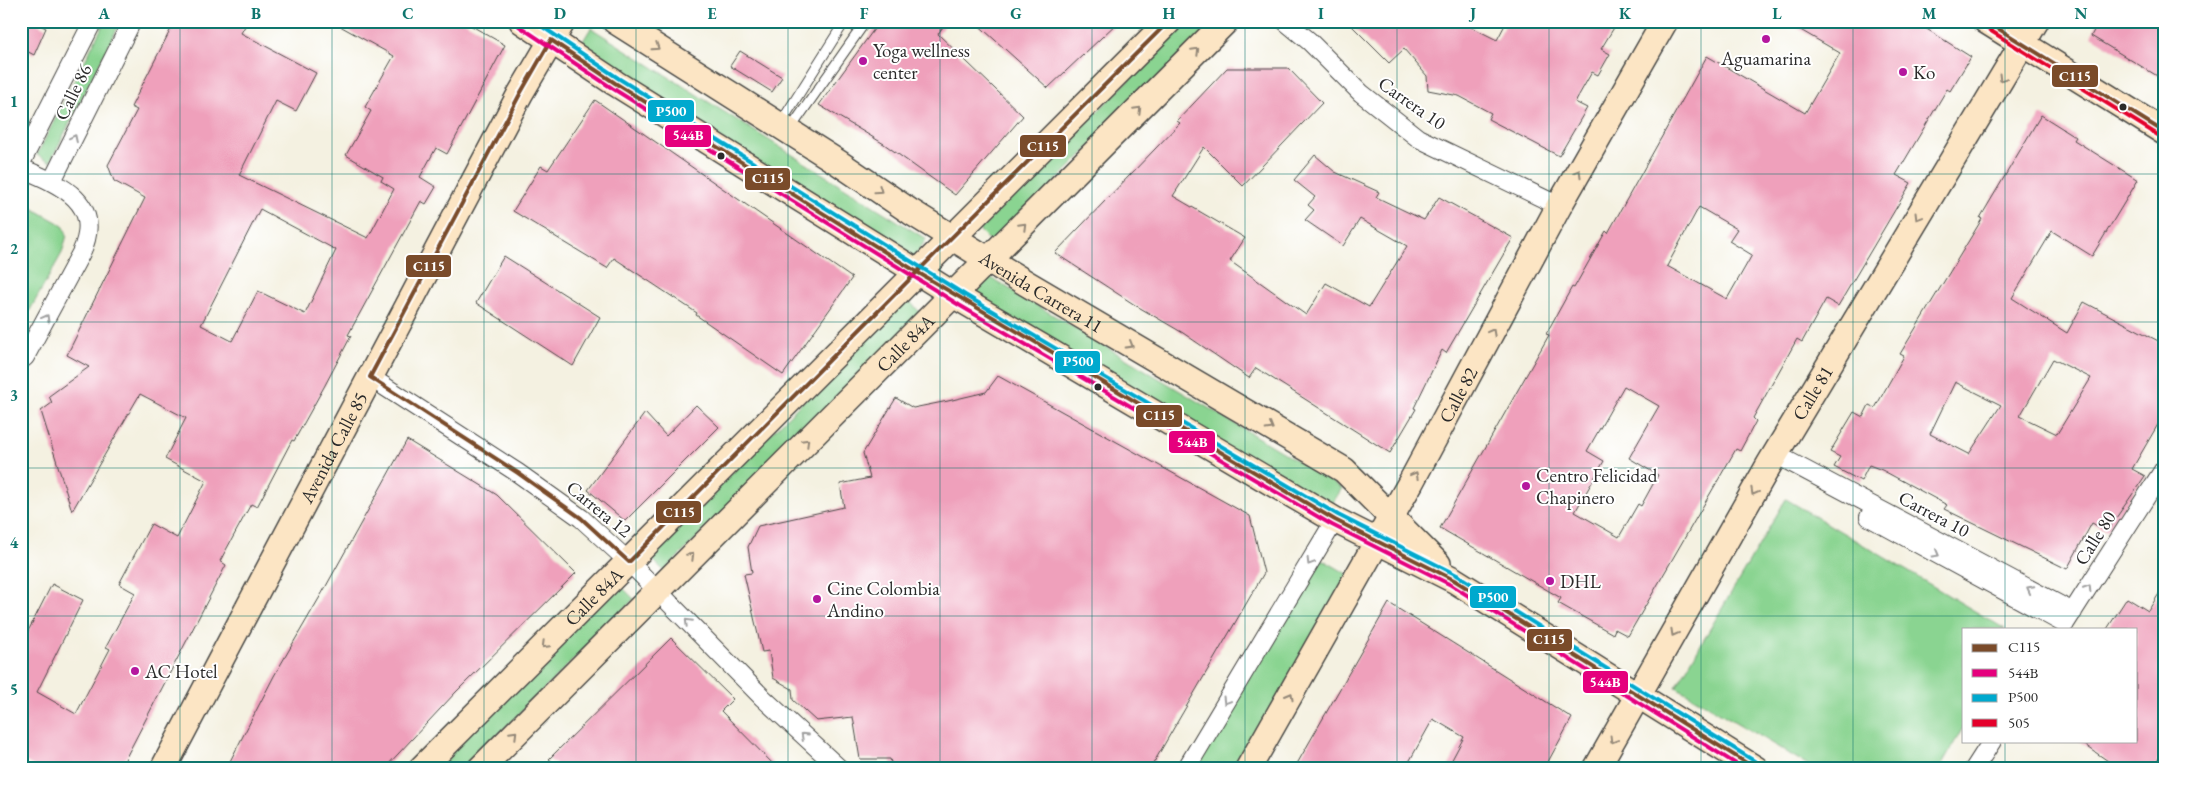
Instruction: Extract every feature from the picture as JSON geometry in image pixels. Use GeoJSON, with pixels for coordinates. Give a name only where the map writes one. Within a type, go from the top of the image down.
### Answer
{"type":"FeatureCollection","features":[{"type":"Feature","properties":{"kind":"street","name":"Calle 86"},"geometry":{"type":"LineString","coordinates":[[21,163],[93,21]]}},
{"type":"Feature","properties":{"kind":"street","name":"Calle 86"},"geometry":{"type":"LineString","coordinates":[[52,181],[132,21]]}},
{"type":"Feature","properties":{"kind":"street","name":"Avenida Carrera 11"},"geometry":{"type":"LineString","coordinates":[[522,21],[557,31],[615,83],[954,295],[1335,520],[1454,580],[1756,769]]}},
{"type":"Feature","properties":{"kind":"street","name":"Avenida Carrera 11"},"geometry":{"type":"LineString","coordinates":[[614,21],[952,238],[1344,470],[1454,580]]}},
{"type":"Feature","properties":{"kind":"street","name":"Calle 84A"},"geometry":{"type":"LineString","coordinates":[[421,769],[1169,21]]}},
{"type":"Feature","properties":{"kind":"street","name":"Calle 84A"},"geometry":{"type":"LineString","coordinates":[[480,769],[656,590],[954,295],[1226,21]]}},
{"type":"Feature","properties":{"kind":"street","name":"Carrera 10"},"geometry":{"type":"LineString","coordinates":[[1285,21],[1309,41],[1361,93],[1418,138],[1559,206]]}},
{"type":"Feature","properties":{"kind":"street","name":"Calle 82"},"geometry":{"type":"LineString","coordinates":[[1248,769],[1391,517],[1559,206],[1664,21]]}},
{"type":"Feature","properties":{"kind":"street"},"geometry":{"type":"LineString","coordinates":[[1986,21],[2164,132]]}},
{"type":"Feature","properties":{"kind":"street","name":"Calle 81"},"geometry":{"type":"LineString","coordinates":[[1596,769],[1773,459],[2036,21]]}},
{"type":"Feature","properties":{"kind":"street","name":"Avenida Calle 85"},"geometry":{"type":"LineString","coordinates":[[162,769],[515,102],[557,31]]}},
{"type":"Feature","properties":{"kind":"street"},"geometry":{"type":"LineString","coordinates":[[21,168],[52,181],[66,189],[79,201],[86,219],[87,239],[58,296],[21,360]]}},
{"type":"Feature","properties":{"kind":"street","name":"Carrera 12"},"geometry":{"type":"LineString","coordinates":[[370,377],[581,518],[629,562],[764,698],[840,769]]}},
{"type":"Feature","properties":{"kind":"street","name":"Carrera 10"},"geometry":{"type":"LineString","coordinates":[[1773,459],[2066,622]]}},
{"type":"Feature","properties":{"kind":"street","name":"Calle 80"},"geometry":{"type":"LineString","coordinates":[[2066,622],[2164,469]]}},
{"type":"Feature","properties":{"kind":"street"},"geometry":{"type":"LineString","coordinates":[[1186,769],[1335,520]]}},
{"type":"Feature","properties":{"kind":"street"},"geometry":{"type":"LineString","coordinates":[[1974,769],[1991,742]]}},
{"type":"Feature","properties":{"kind":"lane"},"geometry":{"type":"LineString","coordinates":[[785,130],[845,21]]}},
{"type":"Feature","properties":{"kind":"lane"},"geometry":{"type":"LineString","coordinates":[[785,130],[793,125],[866,21]]}},
{"type":"Feature","properties":{"kind":"green space"},"geometry":{"type":"Polygon","coordinates":[[[105,21],[121,21],[50,162],[37,155],[105,21]]]}},
{"type":"Feature","properties":{"kind":"green space"},"geometry":{"type":"Polygon","coordinates":[[[1188,21],[1216,21],[993,244],[979,230],[1188,21]]]}},
{"type":"Feature","properties":{"kind":"green space"},"geometry":{"type":"Polygon","coordinates":[[[591,28],[926,239],[913,260],[578,49],[591,28]]]}},
{"type":"Feature","properties":{"kind":"green space"},"geometry":{"type":"Polygon","coordinates":[[[21,202],[64,227],[67,235],[62,253],[21,326],[21,202]]]}},
{"type":"Feature","properties":{"kind":"green space"},"geometry":{"type":"Polygon","coordinates":[[[988,276],[1342,488],[1329,509],[969,294],[988,276]]]}},
{"type":"Feature","properties":{"kind":"green space"},"geometry":{"type":"Polygon","coordinates":[[[906,298],[921,313],[664,571],[649,556],[906,298]]]}},
{"type":"Feature","properties":{"kind":"green space"},"geometry":{"type":"Polygon","coordinates":[[[1786,499],[2003,628],[1962,628],[1962,729],[1939,769],[1815,769],[1676,687],[1786,499]]]}},
{"type":"Feature","properties":{"kind":"green space"},"geometry":{"type":"Polygon","coordinates":[[[1318,557],[1349,575],[1238,769],[1196,769],[1318,557]]]}},
{"type":"Feature","properties":{"kind":"green space"},"geometry":{"type":"Polygon","coordinates":[[[618,583],[634,599],[464,769],[432,769],[618,583]]]}},
{"type":"Feature","properties":{"kind":"building"},"geometry":{"type":"Polygon","coordinates":[[[21,21],[31,21],[46,28],[34,55],[21,48],[21,21]]]}},
{"type":"Feature","properties":{"kind":"building"},"geometry":{"type":"Polygon","coordinates":[[[175,21],[248,21],[241,33],[316,73],[296,111],[276,101],[239,175],[368,238],[394,189],[381,181],[383,177],[346,155],[371,111],[365,107],[394,56],[331,21],[463,21],[505,45],[447,154],[436,148],[420,177],[436,187],[426,204],[421,201],[348,335],[351,336],[294,441],[292,440],[257,507],[251,504],[220,561],[226,565],[120,769],[39,769],[21,759],[21,645],[52,584],[83,600],[37,692],[76,714],[110,649],[106,647],[135,593],[119,584],[151,524],[177,538],[206,481],[165,459],[186,418],[140,394],[72,511],[41,411],[52,403],[49,396],[89,367],[67,355],[145,198],[114,181],[108,165],[137,110],[131,107],[175,21]],[[260,209],[201,325],[232,341],[258,291],[305,314],[336,250],[260,209]]]}},
{"type":"Feature","properties":{"kind":"building"},"geometry":{"type":"Polygon","coordinates":[[[880,21],[947,21],[938,34],[1023,116],[955,195],[884,144],[819,105],[880,21]]]}},
{"type":"Feature","properties":{"kind":"building"},"geometry":{"type":"Polygon","coordinates":[[[974,21],[1119,21],[1048,88],[974,21]]]}},
{"type":"Feature","properties":{"kind":"building"},"geometry":{"type":"Polygon","coordinates":[[[1347,21],[1464,21],[1469,26],[1497,40],[1507,21],[1618,21],[1601,49],[1610,54],[1598,75],[1592,72],[1575,102],[1587,108],[1559,156],[1488,119],[1491,113],[1459,96],[1428,90],[1427,76],[1404,49],[1389,63],[1347,21]]]}},
{"type":"Feature","properties":{"kind":"building"},"geometry":{"type":"Polygon","coordinates":[[[1785,21],[1914,21],[1971,57],[1950,91],[1947,89],[1896,175],[1911,183],[1838,306],[1826,299],[1802,342],[1797,339],[1753,418],[1756,421],[1740,451],[1736,449],[1628,636],[1615,629],[1613,634],[1558,603],[1561,598],[1440,528],[1549,335],[1546,334],[1572,287],[1574,288],[1606,231],[1608,233],[1707,56],[1805,113],[1840,53],[1785,21]],[[1699,207],[1667,266],[1727,299],[1752,255],[1729,241],[1737,229],[1699,207]],[[1624,386],[1587,451],[1604,461],[1575,512],[1619,537],[1638,504],[1641,506],[1658,475],[1629,458],[1659,406],[1624,386]]]}},
{"type":"Feature","properties":{"kind":"building"},"geometry":{"type":"Polygon","coordinates":[[[2099,21],[2164,21],[2164,80],[2091,36],[2099,21]]]}},
{"type":"Feature","properties":{"kind":"building"},"geometry":{"type":"Polygon","coordinates":[[[740,51],[782,77],[772,92],[730,66],[740,51]]]}},
{"type":"Feature","properties":{"kind":"building"},"geometry":{"type":"Polygon","coordinates":[[[1227,68],[1288,68],[1322,103],[1243,186],[1204,147],[1173,196],[1245,238],[1230,261],[1306,315],[1326,283],[1369,307],[1407,246],[1360,219],[1343,246],[1305,220],[1314,210],[1308,205],[1315,197],[1294,180],[1315,155],[1335,172],[1379,192],[1376,197],[1424,220],[1439,197],[1513,238],[1446,353],[1442,350],[1414,408],[1416,409],[1390,453],[1256,368],[1249,378],[1183,333],[1135,305],[1055,253],[1180,123],[1177,121],[1227,68]]]}},
{"type":"Feature","properties":{"kind":"building"},"geometry":{"type":"Polygon","coordinates":[[[595,100],[852,278],[783,375],[696,315],[697,313],[614,258],[607,268],[513,211],[541,166],[548,170],[595,100]]]}},
{"type":"Feature","properties":{"kind":"building"},"geometry":{"type":"Polygon","coordinates":[[[2041,115],[2076,137],[2074,140],[2138,180],[2092,256],[2052,231],[2012,298],[2067,333],[2084,302],[2164,344],[2164,414],[2132,469],[2145,476],[2107,531],[2092,523],[2067,569],[1944,509],[1947,505],[1882,470],[1869,465],[1861,481],[1834,467],[1840,457],[1830,452],[1854,412],[1863,417],[1869,405],[1875,408],[1904,356],[1900,354],[1982,219],[1980,218],[2041,115]],[[2053,359],[2020,416],[2057,434],[2091,378],[2053,359]],[[1955,382],[1930,434],[1969,454],[2001,405],[1955,382]]]}},
{"type":"Feature","properties":{"kind":"building"},"geometry":{"type":"Polygon","coordinates":[[[504,256],[600,317],[573,366],[476,303],[504,256]]]}},
{"type":"Feature","properties":{"kind":"building"},"geometry":{"type":"Polygon","coordinates":[[[998,376],[1250,516],[1264,573],[1150,769],[893,769],[890,759],[860,759],[853,717],[816,721],[793,700],[792,689],[773,678],[769,651],[762,652],[744,574],[752,573],[748,547],[758,526],[844,507],[840,484],[870,478],[863,453],[896,398],[913,408],[948,401],[986,392],[998,376]]]}},
{"type":"Feature","properties":{"kind":"building"},"geometry":{"type":"Polygon","coordinates":[[[696,405],[719,427],[625,521],[588,490],[645,413],[666,436],[696,405]]]}},
{"type":"Feature","properties":{"kind":"building"},"geometry":{"type":"Polygon","coordinates":[[[407,440],[497,495],[576,573],[456,692],[384,769],[226,769],[274,676],[407,440]]]}},
{"type":"Feature","properties":{"kind":"building"},"geometry":{"type":"Polygon","coordinates":[[[2164,586],[2164,750],[2152,769],[2107,769],[2111,763],[2080,742],[2138,742],[2138,628],[2108,628],[2127,598],[2148,611],[2164,586]]]}},
{"type":"Feature","properties":{"kind":"building"},"geometry":{"type":"Polygon","coordinates":[[[1389,603],[1572,718],[1544,769],[1447,769],[1464,737],[1433,719],[1405,769],[1294,769],[1389,603]]]}},
{"type":"Feature","properties":{"kind":"building"},"geometry":{"type":"Polygon","coordinates":[[[671,638],[733,699],[721,711],[778,769],[561,769],[549,759],[671,638]]]}},
{"type":"Feature","properties":{"kind":"transit line","name":"P500"},"geometry":{"type":"LineString","coordinates":[[534,21],[618,78],[965,295],[1338,515],[1457,575],[1759,764]]}},
{"type":"Feature","properties":{"kind":"transit line","name":"C115"},"geometry":{"type":"LineString","coordinates":[[917,272],[1169,21]]}},
{"type":"Feature","properties":{"kind":"transit line","name":"C115"},"geometry":{"type":"LineString","coordinates":[[1986,21],[2164,132]]}},
{"type":"Feature","properties":{"kind":"transit line","name":"544B"},"geometry":{"type":"LineString","coordinates":[[519,26],[612,88],[959,305],[1332,525],[1451,585],[1744,769]]}},
{"type":"Feature","properties":{"kind":"transit line","name":"505"},"geometry":{"type":"LineString","coordinates":[[1983,26],[2161,137]]}},
{"type":"Feature","properties":{"kind":"transit line","name":"C115"},"geometry":{"type":"LineString","coordinates":[[551,40],[615,83],[917,272],[629,562],[581,518],[518,473],[370,377],[520,94],[551,40]]}},
{"type":"Feature","properties":{"kind":"transit line","name":"C115"},"geometry":{"type":"LineString","coordinates":[[917,272],[1335,520],[1454,580],[1756,769]]}},
{"type":"Feature","properties":{"kind":"place","name":"Aguamarina"},"geometry":{"type":"Point","coordinates":[1766,39]}},
{"type":"Feature","properties":{"kind":"place","name":"Yoga wellness center"},"geometry":{"type":"Point","coordinates":[863,61]}},
{"type":"Feature","properties":{"kind":"place","name":"Ko"},"geometry":{"type":"Point","coordinates":[1903,72]}},
{"type":"Feature","properties":{"kind":"place","name":"Centro Felicidad Chapinero"},"geometry":{"type":"Point","coordinates":[1526,486]}},
{"type":"Feature","properties":{"kind":"place","name":"DHL"},"geometry":{"type":"Point","coordinates":[1550,581]}},
{"type":"Feature","properties":{"kind":"place","name":"Cine Colombia Andino"},"geometry":{"type":"Point","coordinates":[817,599]}},
{"type":"Feature","properties":{"kind":"place","name":"AC Hotel"},"geometry":{"type":"Point","coordinates":[135,671]}}]}
